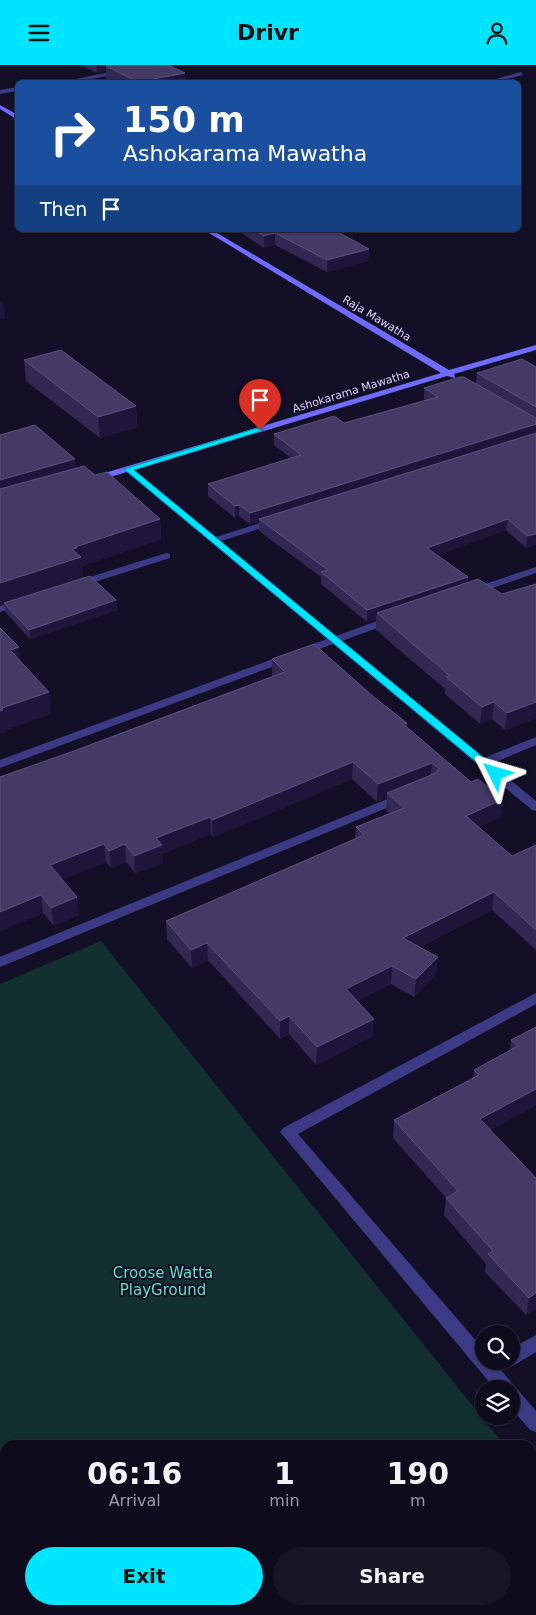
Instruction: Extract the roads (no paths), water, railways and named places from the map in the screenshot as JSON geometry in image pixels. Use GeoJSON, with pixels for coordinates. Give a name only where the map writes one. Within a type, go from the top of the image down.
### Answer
{"type":"FeatureCollection","features":[{"type":"Feature","properties":{"kind":"street"},"geometry":{"type":"LineString","coordinates":[[74,80],[130,70]]}},
{"type":"Feature","properties":{"kind":"street"},"geometry":{"type":"LineString","coordinates":[[496,80],[521,74]]}},
{"type":"Feature","properties":{"kind":"street"},"geometry":{"type":"LineString","coordinates":[[0,92],[15,90]]}},
{"type":"Feature","properties":{"kind":"street"},"geometry":{"type":"LineString","coordinates":[[0,107],[15,116]]}},
{"type":"Feature","properties":{"kind":"street","name":"Raja Mawatha"},"geometry":{"type":"LineString","coordinates":[[210,232],[452,376]]}},
{"type":"Feature","properties":{"kind":"street","name":"Ashokarama Mawatha"},"geometry":{"type":"LineString","coordinates":[[82,482],[452,376],[536,347]]}},
{"type":"Feature","properties":{"kind":"street"},"geometry":{"type":"LineString","coordinates":[[128,469],[536,807]]}},
{"type":"Feature","properties":{"kind":"street"},"geometry":{"type":"LineString","coordinates":[[215,540],[281,519]]}},
{"type":"Feature","properties":{"kind":"street"},"geometry":{"type":"LineString","coordinates":[[64,588],[166,556]]}},
{"type":"Feature","properties":{"kind":"street"},"geometry":{"type":"LineString","coordinates":[[463,595],[536,570]]}},
{"type":"Feature","properties":{"kind":"street"},"geometry":{"type":"LineString","coordinates":[[0,609],[28,600]]}},
{"type":"Feature","properties":{"kind":"street"},"geometry":{"type":"LineString","coordinates":[[0,764],[334,639],[399,617]]}},
{"type":"Feature","properties":{"kind":"street"},"geometry":{"type":"LineString","coordinates":[[483,763],[536,741]]}},
{"type":"Feature","properties":{"kind":"street"},"geometry":{"type":"LineString","coordinates":[[0,962],[412,793]]}},
{"type":"Feature","properties":{"kind":"street"},"geometry":{"type":"LineString","coordinates":[[499,1380],[288,1133],[536,998]]}},
{"type":"Feature","properties":{"kind":"street"},"geometry":{"type":"LineString","coordinates":[[520,1353],[536,1343]]}},
{"type":"Feature","properties":{"kind":"street"},"geometry":{"type":"LineString","coordinates":[[520,1405],[536,1424]]}},
{"type":"Feature","properties":{"kind":"park label","name":"Croose Watta PlayGround"},"geometry":{"type":"Point","coordinates":[163,1282]}}]}
